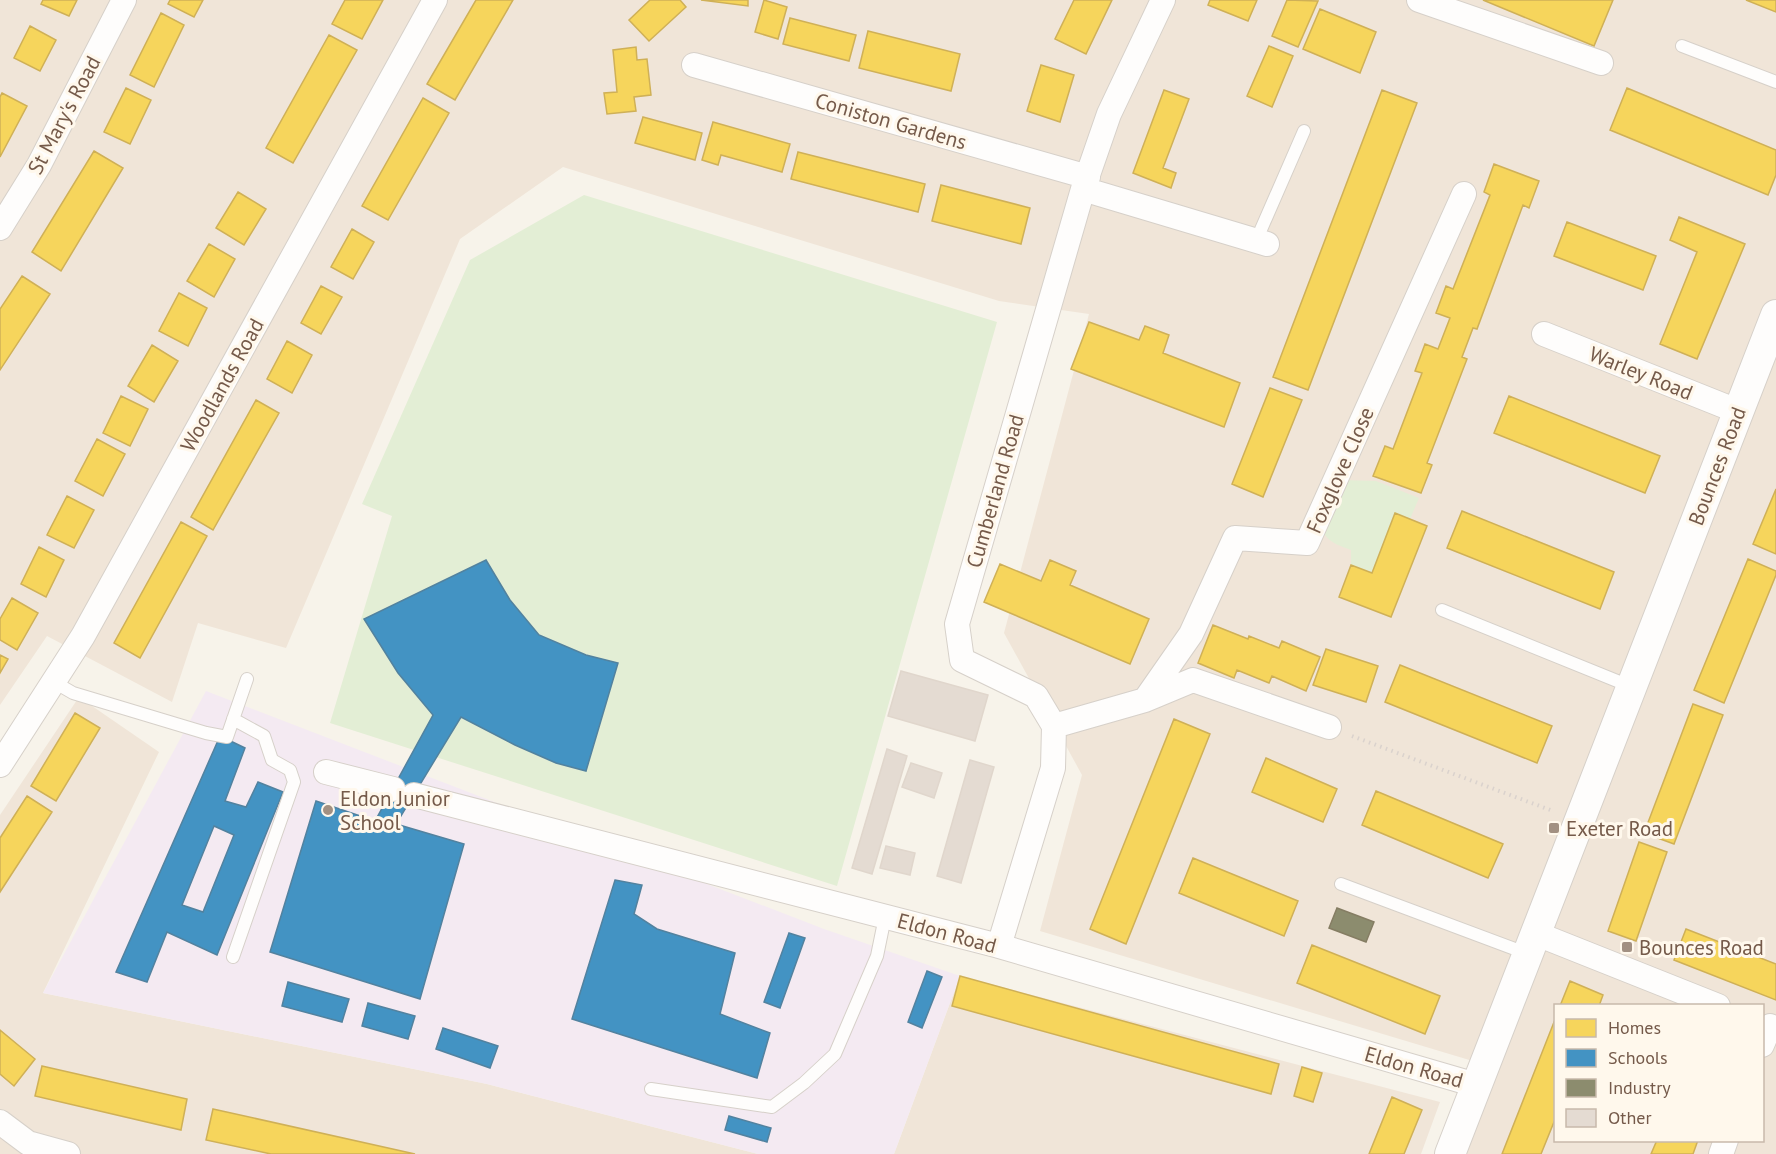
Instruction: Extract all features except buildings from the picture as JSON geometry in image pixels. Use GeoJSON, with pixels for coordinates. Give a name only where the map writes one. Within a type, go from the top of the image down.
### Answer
{"type":"FeatureCollection","features":[{"type":"Feature","properties":{"kind":"street","name":"St Mary's Road"},"geometry":{"type":"LineString","coordinates":[[0,228],[39,165],[124,0]]}},
{"type":"Feature","properties":{"kind":"street","name":"Woodlands Road"},"geometry":{"type":"LineString","coordinates":[[0,765],[83,636],[435,0]]}},
{"type":"Feature","properties":{"kind":"street","name":"Cumberland Road"},"geometry":{"type":"LineString","coordinates":[[1054,726],[1036,696],[962,660],[957,624],[1086,183],[1109,114],[1163,0]]}},
{"type":"Feature","properties":{"kind":"street"},"geometry":{"type":"LineString","coordinates":[[1419,0],[1601,63]]}},
{"type":"Feature","properties":{"kind":"street","name":"Coniston Gardens"},"geometry":{"type":"LineString","coordinates":[[694,65],[1086,183],[1261,242]]}},
{"type":"Feature","properties":{"kind":"street","name":"Foxglove Close"},"geometry":{"type":"LineString","coordinates":[[1145,700],[1191,634],[1235,538],[1307,543],[1464,194]]}},
{"type":"Feature","properties":{"kind":"street","name":"Bounces Road"},"geometry":{"type":"LineString","coordinates":[[1450,1154],[1633,688],[1737,411],[1776,315]]}},
{"type":"Feature","properties":{"kind":"street","name":"Warley Road"},"geometry":{"type":"LineString","coordinates":[[1544,334],[1737,411]]}},
{"type":"Feature","properties":{"kind":"street"},"geometry":{"type":"LineString","coordinates":[[999,946],[1053,768],[1054,726],[1145,700],[1193,680],[1329,727]]}},
{"type":"Feature","properties":{"kind":"street","name":"Eldon Road"},"geometry":{"type":"LineString","coordinates":[[326,772],[999,946],[1476,1085]]}},
{"type":"Feature","properties":{"kind":"street"},"geometry":{"type":"LineString","coordinates":[[1533,944],[1715,1004]]}},
{"type":"Feature","properties":{"kind":"street"},"geometry":{"type":"LineString","coordinates":[[0,1122],[28,1143],[68,1154]]}},
{"type":"Feature","properties":{"kind":"lane"},"geometry":{"type":"LineString","coordinates":[[1682,46],[1776,82]]}},
{"type":"Feature","properties":{"kind":"lane"},"geometry":{"type":"LineString","coordinates":[[1261,242],[1304,131]]}},
{"type":"Feature","properties":{"kind":"lane"},"geometry":{"type":"LineString","coordinates":[[1442,610],[1633,688]]}},
{"type":"Feature","properties":{"kind":"lane"},"geometry":{"type":"LineString","coordinates":[[54,682],[73,693],[206,733],[227,737],[247,679]]}},
{"type":"Feature","properties":{"kind":"lane"},"geometry":{"type":"LineString","coordinates":[[233,718],[264,736],[272,760],[290,770],[294,782],[233,957]]}},
{"type":"Feature","properties":{"kind":"lane"},"geometry":{"type":"LineString","coordinates":[[1341,884],[1533,944]]}},
{"type":"Feature","properties":{"kind":"lane"},"geometry":{"type":"LineString","coordinates":[[651,1089],[772,1107],[804,1083],[835,1054],[877,956],[885,917]]}},
{"type":"Feature","properties":{"kind":"path"},"geometry":{"type":"LineString","coordinates":[[1329,727],[1580,822]]}},
{"type":"Feature","properties":{"kind":"shaded area"},"geometry":{"type":"Polygon","coordinates":[[[0,0],[1776,0],[1776,1154],[1463,1154],[1496,1068],[1040,931],[1082,775],[1004,633],[1089,314],[999,301],[563,167],[460,239],[286,648],[198,623],[172,702],[47,636],[0,705],[0,0]]]}},
{"type":"Feature","properties":{"kind":"shaded area","name":"Eldon Junior School"},"geometry":{"type":"Polygon","coordinates":[[[206,691],[824,929],[960,976],[894,1154],[758,1154],[487,1084],[43,993],[206,691]]]}},
{"type":"Feature","properties":{"kind":"shaded area"},"geometry":{"type":"Polygon","coordinates":[[[79,697],[159,752],[43,993],[487,1084],[758,1154],[0,1154],[0,815],[79,697]]]}},
{"type":"Feature","properties":{"kind":"shaded area"},"geometry":{"type":"Polygon","coordinates":[[[960,976],[1440,1102],[1421,1154],[894,1154],[960,976]]]}},
{"type":"Feature","properties":{"kind":"green space"},"geometry":{"type":"Polygon","coordinates":[[[584,195],[997,322],[837,886],[330,723],[392,516],[362,504],[470,260],[584,195]]]}},
{"type":"Feature","properties":{"kind":"green space"},"geometry":{"type":"Polygon","coordinates":[[[1341,480],[1376,481],[1419,498],[1410,519],[1395,514],[1372,573],[1351,565],[1351,550],[1333,542],[1325,535],[1326,516],[1341,480]]]}},
{"type":"Feature","properties":{"kind":"place","name":"Eldon Junior School"},"geometry":{"type":"Point","coordinates":[328,810]}},
{"type":"Feature","properties":{"kind":"place","name":"Exeter Road"},"geometry":{"type":"Point","coordinates":[1554,828]}},
{"type":"Feature","properties":{"kind":"place","name":"Bounces Road"},"geometry":{"type":"Point","coordinates":[1627,947]}}]}
